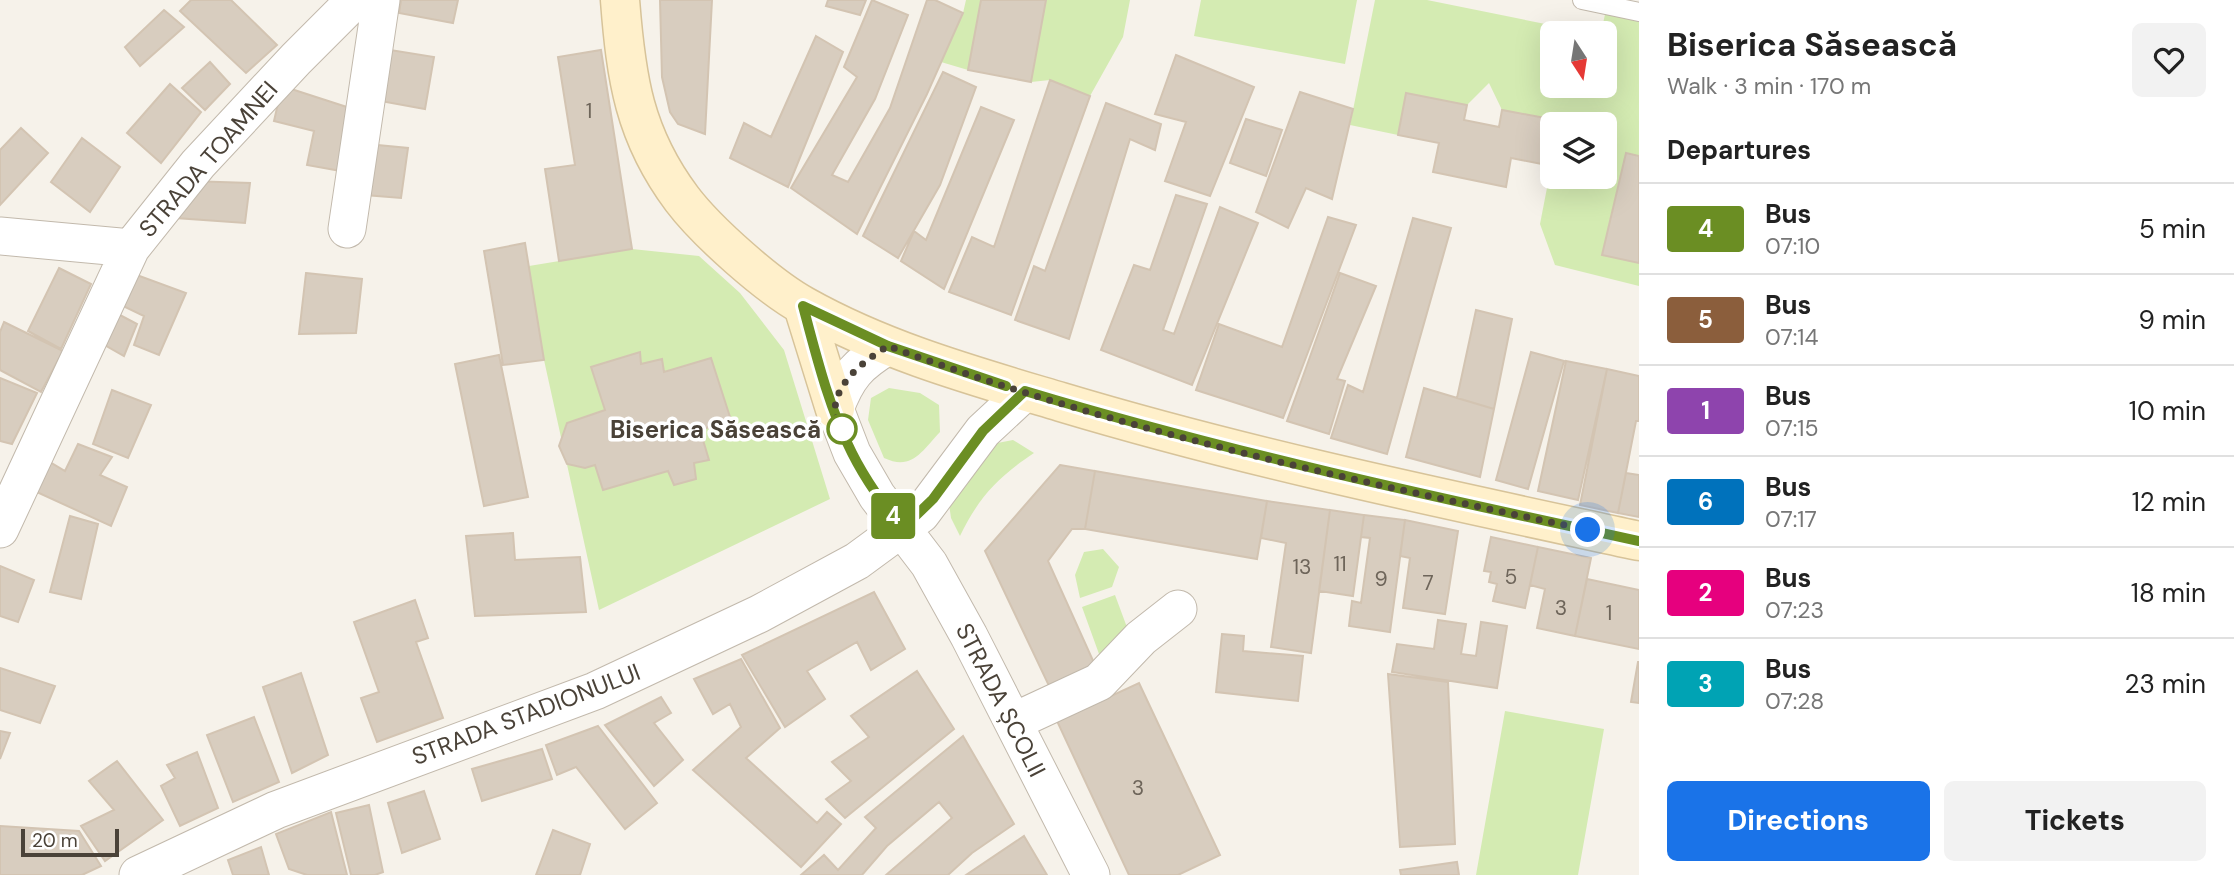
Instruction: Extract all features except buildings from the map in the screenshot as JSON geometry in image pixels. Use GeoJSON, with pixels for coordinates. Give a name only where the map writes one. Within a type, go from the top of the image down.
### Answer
{"type":"FeatureCollection","features":[{"type":"Feature","properties":{"kind":"main road"},"geometry":{"type":"LineString","coordinates":[[620,0],[631,92],[641,129],[658,165],[684,202],[713,232],[774,286],[803,306],[888,346],[967,374],[1112,418],[1324,472],[1639,541]]}},
{"type":"Feature","properties":{"kind":"main road"},"geometry":{"type":"LineString","coordinates":[[803,306],[835,409]]}},
{"type":"Feature","properties":{"kind":"street","name":"STRADA TOAMNEI"},"geometry":{"type":"LineString","coordinates":[[0,529],[131,248],[198,164],[355,0]]}},
{"type":"Feature","properties":{"kind":"street"},"geometry":{"type":"LineString","coordinates":[[347,229],[381,0]]}},
{"type":"Feature","properties":{"kind":"street"},"geometry":{"type":"LineString","coordinates":[[0,236],[131,248]]}},
{"type":"Feature","properties":{"kind":"street"},"geometry":{"type":"LineString","coordinates":[[835,409],[844,385],[856,368],[888,346]]}},
{"type":"Feature","properties":{"kind":"street"},"geometry":{"type":"LineString","coordinates":[[902,529],[933,499],[983,431],[1025,391]]}},
{"type":"Feature","properties":{"kind":"street","name":"STRADA ȘCOLII"},"geometry":{"type":"LineString","coordinates":[[835,409],[852,453],[877,496],[929,564],[1091,875]]}},
{"type":"Feature","properties":{"kind":"street","name":"STRADA STADIONULUI"},"geometry":{"type":"LineString","coordinates":[[138,875],[276,810],[595,691],[759,614],[857,561],[902,529]]}},
{"type":"Feature","properties":{"kind":"street"},"geometry":{"type":"LineString","coordinates":[[1013,722],[1100,682],[1141,638],[1178,609]]}},
{"type":"Feature","properties":{"kind":"lane"},"geometry":{"type":"LineString","coordinates":[[1593,1],[1639,12]]}},
{"type":"Feature","properties":{"kind":"green space"},"geometry":{"type":"Polygon","coordinates":[[[966,0],[981,0],[968,70],[941,62],[966,0]]]}},
{"type":"Feature","properties":{"kind":"green space"},"geometry":{"type":"Polygon","coordinates":[[[1046,0],[1130,0],[1123,37],[1090,96],[1050,80],[1031,82],[1046,0]]]}},
{"type":"Feature","properties":{"kind":"green space"},"geometry":{"type":"Polygon","coordinates":[[[1201,0],[1357,0],[1345,64],[1194,36],[1201,0]]]}},
{"type":"Feature","properties":{"kind":"green space"},"geometry":{"type":"Polygon","coordinates":[[[1375,0],[1427,0],[1540,23],[1540,98],[1617,98],[1617,21],[1604,21],[1607,5],[1639,12],[1639,286],[1555,265],[1540,224],[1547,189],[1617,189],[1617,112],[1540,112],[1540,117],[1502,110],[1489,83],[1467,105],[1407,93],[1398,135],[1350,125],[1375,0]]]}},
{"type":"Feature","properties":{"kind":"green space"},"geometry":{"type":"Polygon","coordinates":[[[632,249],[699,256],[740,293],[784,350],[830,499],[599,610],[544,360],[529,266],[632,249]]]}},
{"type":"Feature","properties":{"kind":"green space"},"geometry":{"type":"Polygon","coordinates":[[[889,388],[920,393],[939,405],[940,432],[916,457],[902,462],[884,458],[868,420],[871,398],[889,388]]]}},
{"type":"Feature","properties":{"kind":"green space"},"geometry":{"type":"Polygon","coordinates":[[[1013,440],[1034,453],[1010,471],[982,499],[960,536],[951,518],[948,497],[987,445],[1013,440]]]}},
{"type":"Feature","properties":{"kind":"green space"},"geometry":{"type":"Polygon","coordinates":[[[1103,549],[1119,567],[1112,587],[1080,598],[1075,575],[1084,552],[1103,549]]]}},
{"type":"Feature","properties":{"kind":"green space"},"geometry":{"type":"Polygon","coordinates":[[[1115,595],[1128,630],[1103,665],[1082,607],[1115,595]]]}},
{"type":"Feature","properties":{"kind":"green space"},"geometry":{"type":"Polygon","coordinates":[[[1505,711],[1604,729],[1578,875],[1476,875],[1505,711]]]}},
{"type":"Feature","properties":{"kind":"bus line","name":"4"},"geometry":{"type":"LineString","coordinates":[[1006,386],[888,346],[803,306],[844,435],[877,496],[902,529],[921,514],[994,418],[1025,391],[1112,418],[1336,475],[1639,541]]}},
{"type":"Feature","properties":{"kind":"place","name":"Biserica Săsească"},"geometry":{"type":"Point","coordinates":[842,429]}},
{"type":"Feature","properties":{"kind":"route"},"geometry":{"type":"LineString","coordinates":[[842,429],[844,435],[835,409],[844,385],[856,368],[888,346],[967,374],[1112,418],[1408,492],[1588,530]]}}]}
